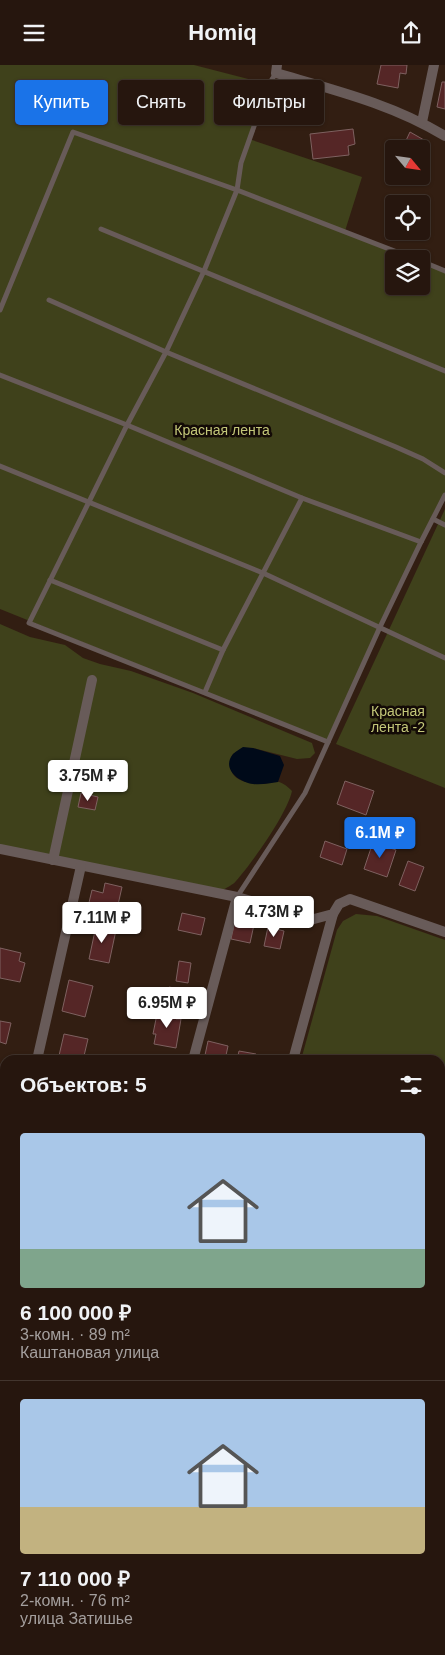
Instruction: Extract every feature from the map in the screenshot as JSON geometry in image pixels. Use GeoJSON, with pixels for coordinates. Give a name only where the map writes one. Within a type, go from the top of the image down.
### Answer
{"type":"FeatureCollection","features":[{"type":"Feature","properties":{"kind":"street"},"geometry":{"type":"LineString","coordinates":[[422,122],[434,65]]}},
{"type":"Feature","properties":{"kind":"street"},"geometry":{"type":"LineString","coordinates":[[277,69],[384,105],[422,122],[445,136]]}},
{"type":"Feature","properties":{"kind":"street"},"geometry":{"type":"LineString","coordinates":[[53,860],[92,680]]}},
{"type":"Feature","properties":{"kind":"street"},"geometry":{"type":"LineString","coordinates":[[0,849],[237,897],[314,919],[333,914]]}},
{"type":"Feature","properties":{"kind":"street"},"geometry":{"type":"LineString","coordinates":[[38,1055],[81,866]]}},
{"type":"Feature","properties":{"kind":"street"},"geometry":{"type":"LineString","coordinates":[[194,1055],[237,897]]}},
{"type":"Feature","properties":{"kind":"street"},"geometry":{"type":"LineString","coordinates":[[294,1055],[333,914],[339,904],[350,899],[445,932]]}},
{"type":"Feature","properties":{"kind":"lane"},"geometry":{"type":"LineString","coordinates":[[277,69],[269,84],[241,163],[237,190],[204,271],[166,352],[127,425],[29,623],[328,742]]}},
{"type":"Feature","properties":{"kind":"lane"},"geometry":{"type":"LineString","coordinates":[[0,310],[73,132],[237,190],[392,250]]}},
{"type":"Feature","properties":{"kind":"lane"},"geometry":{"type":"LineString","coordinates":[[101,229],[445,371]]}},
{"type":"Feature","properties":{"kind":"lane"},"geometry":{"type":"LineString","coordinates":[[430,265],[445,271]]}},
{"type":"Feature","properties":{"kind":"lane"},"geometry":{"type":"LineString","coordinates":[[49,300],[166,352],[396,447],[423,459],[445,473]]}},
{"type":"Feature","properties":{"kind":"lane"},"geometry":{"type":"LineString","coordinates":[[0,375],[127,425],[302,498],[421,542]]}},
{"type":"Feature","properties":{"kind":"lane"},"geometry":{"type":"LineString","coordinates":[[0,466],[263,573],[445,658]]}},
{"type":"Feature","properties":{"kind":"lane"},"geometry":{"type":"LineString","coordinates":[[237,897],[306,793],[380,627],[445,495]]}},
{"type":"Feature","properties":{"kind":"lane"},"geometry":{"type":"LineString","coordinates":[[205,692],[223,650],[302,498]]}},
{"type":"Feature","properties":{"kind":"lane"},"geometry":{"type":"LineString","coordinates":[[432,519],[445,525]]}},
{"type":"Feature","properties":{"kind":"lane"},"geometry":{"type":"LineString","coordinates":[[50,580],[223,650]]}},
{"type":"Feature","properties":{"kind":"green space","name":"Красная лента"},"geometry":{"type":"Polygon","coordinates":[[[0,65],[194,65],[252,80],[214,80],[214,125],[254,125],[249,139],[362,177],[345,231],[390,250],[385,250],[385,295],[430,295],[430,267],[445,273],[445,492],[328,741],[0,609],[0,65]]]}},
{"type":"Feature","properties":{"kind":"green space","name":"Красная лента -2"},"geometry":{"type":"Polygon","coordinates":[[[445,509],[445,788],[336,744],[445,509]]]}},
{"type":"Feature","properties":{"kind":"green space"},"geometry":{"type":"Polygon","coordinates":[[[0,624],[30,637],[65,645],[83,658],[131,671],[193,693],[312,743],[315,753],[310,758],[297,759],[253,748],[233,754],[231,769],[237,778],[256,784],[279,782],[292,791],[289,801],[276,825],[235,882],[223,890],[0,845],[0,624]]]}},
{"type":"Feature","properties":{"kind":"green space"},"geometry":{"type":"Polygon","coordinates":[[[356,914],[377,916],[445,940],[445,1055],[302,1055],[337,930],[343,921],[356,914]]]}},
{"type":"Feature","properties":{"kind":"water"},"geometry":{"type":"Polygon","coordinates":[[[243,747],[280,756],[284,765],[278,782],[253,784],[242,781],[233,774],[230,770],[230,760],[233,754],[243,747]]]}},
{"type":"Feature","properties":{"kind":"building"},"geometry":{"type":"Polygon","coordinates":[[[381,65],[407,65],[406,74],[400,73],[398,88],[377,84],[381,65]]]}},
{"type":"Feature","properties":{"kind":"building"},"geometry":{"type":"Polygon","coordinates":[[[442,82],[445,82],[445,109],[437,107],[442,82]]]}},
{"type":"Feature","properties":{"kind":"building"},"geometry":{"type":"Polygon","coordinates":[[[353,129],[355,144],[348,146],[349,155],[313,159],[310,134],[353,129]]]}},
{"type":"Feature","properties":{"kind":"building"},"geometry":{"type":"Polygon","coordinates":[[[410,132],[424,140],[406,140],[410,132]]]}},
{"type":"Feature","properties":{"kind":"building"},"geometry":{"type":"Polygon","coordinates":[[[345,781],[374,791],[366,815],[337,804],[345,781]]]}},
{"type":"Feature","properties":{"kind":"building"},"geometry":{"type":"Polygon","coordinates":[[[81,793],[98,797],[95,810],[78,807],[81,793]]]}},
{"type":"Feature","properties":{"kind":"building"},"geometry":{"type":"Polygon","coordinates":[[[325,841],[347,849],[342,865],[320,857],[325,841]]]}},
{"type":"Feature","properties":{"kind":"building"},"geometry":{"type":"Polygon","coordinates":[[[373,842],[396,850],[387,877],[364,869],[373,842]]]}},
{"type":"Feature","properties":{"kind":"building"},"geometry":{"type":"Polygon","coordinates":[[[408,861],[424,867],[415,891],[399,885],[408,861]]]}},
{"type":"Feature","properties":{"kind":"building"},"geometry":{"type":"Polygon","coordinates":[[[105,883],[122,887],[115,918],[87,911],[92,890],[103,893],[105,883]]]}},
{"type":"Feature","properties":{"kind":"building"},"geometry":{"type":"Polygon","coordinates":[[[182,913],[205,918],[201,935],[178,930],[182,913]]]}},
{"type":"Feature","properties":{"kind":"building"},"geometry":{"type":"Polygon","coordinates":[[[236,916],[255,920],[250,943],[231,939],[236,916]]]}},
{"type":"Feature","properties":{"kind":"building"},"geometry":{"type":"Polygon","coordinates":[[[96,926],[116,930],[109,963],[89,959],[96,926]]]}},
{"type":"Feature","properties":{"kind":"building"},"geometry":{"type":"Polygon","coordinates":[[[268,927],[284,931],[280,949],[264,946],[268,927]]]}},
{"type":"Feature","properties":{"kind":"building"},"geometry":{"type":"Polygon","coordinates":[[[0,948],[21,953],[19,961],[25,963],[20,982],[0,978],[0,948]]]}},
{"type":"Feature","properties":{"kind":"building"},"geometry":{"type":"Polygon","coordinates":[[[179,961],[191,963],[188,983],[176,981],[179,961]]]}},
{"type":"Feature","properties":{"kind":"building"},"geometry":{"type":"Polygon","coordinates":[[[69,980],[93,986],[85,1017],[62,1011],[69,980]]]}},
{"type":"Feature","properties":{"kind":"building"},"geometry":{"type":"Polygon","coordinates":[[[169,987],[197,992],[195,1003],[167,998],[169,987]]]}},
{"type":"Feature","properties":{"kind":"building"},"geometry":{"type":"Polygon","coordinates":[[[164,1009],[178,1011],[176,1019],[181,1019],[176,1048],[154,1044],[156,1034],[153,1034],[157,1014],[163,1015],[164,1009]]]}},
{"type":"Feature","properties":{"kind":"building"},"geometry":{"type":"Polygon","coordinates":[[[0,1021],[11,1023],[6,1044],[0,1042],[0,1021]]]}},
{"type":"Feature","properties":{"kind":"building"},"geometry":{"type":"Polygon","coordinates":[[[64,1034],[88,1039],[84,1055],[59,1055],[64,1034]]]}},
{"type":"Feature","properties":{"kind":"building"},"geometry":{"type":"Polygon","coordinates":[[[208,1041],[228,1046],[226,1055],[205,1055],[208,1041]]]}},
{"type":"Feature","properties":{"kind":"building"},"geometry":{"type":"Polygon","coordinates":[[[239,1051],[256,1054],[256,1055],[238,1055],[239,1051]]]}}]}
